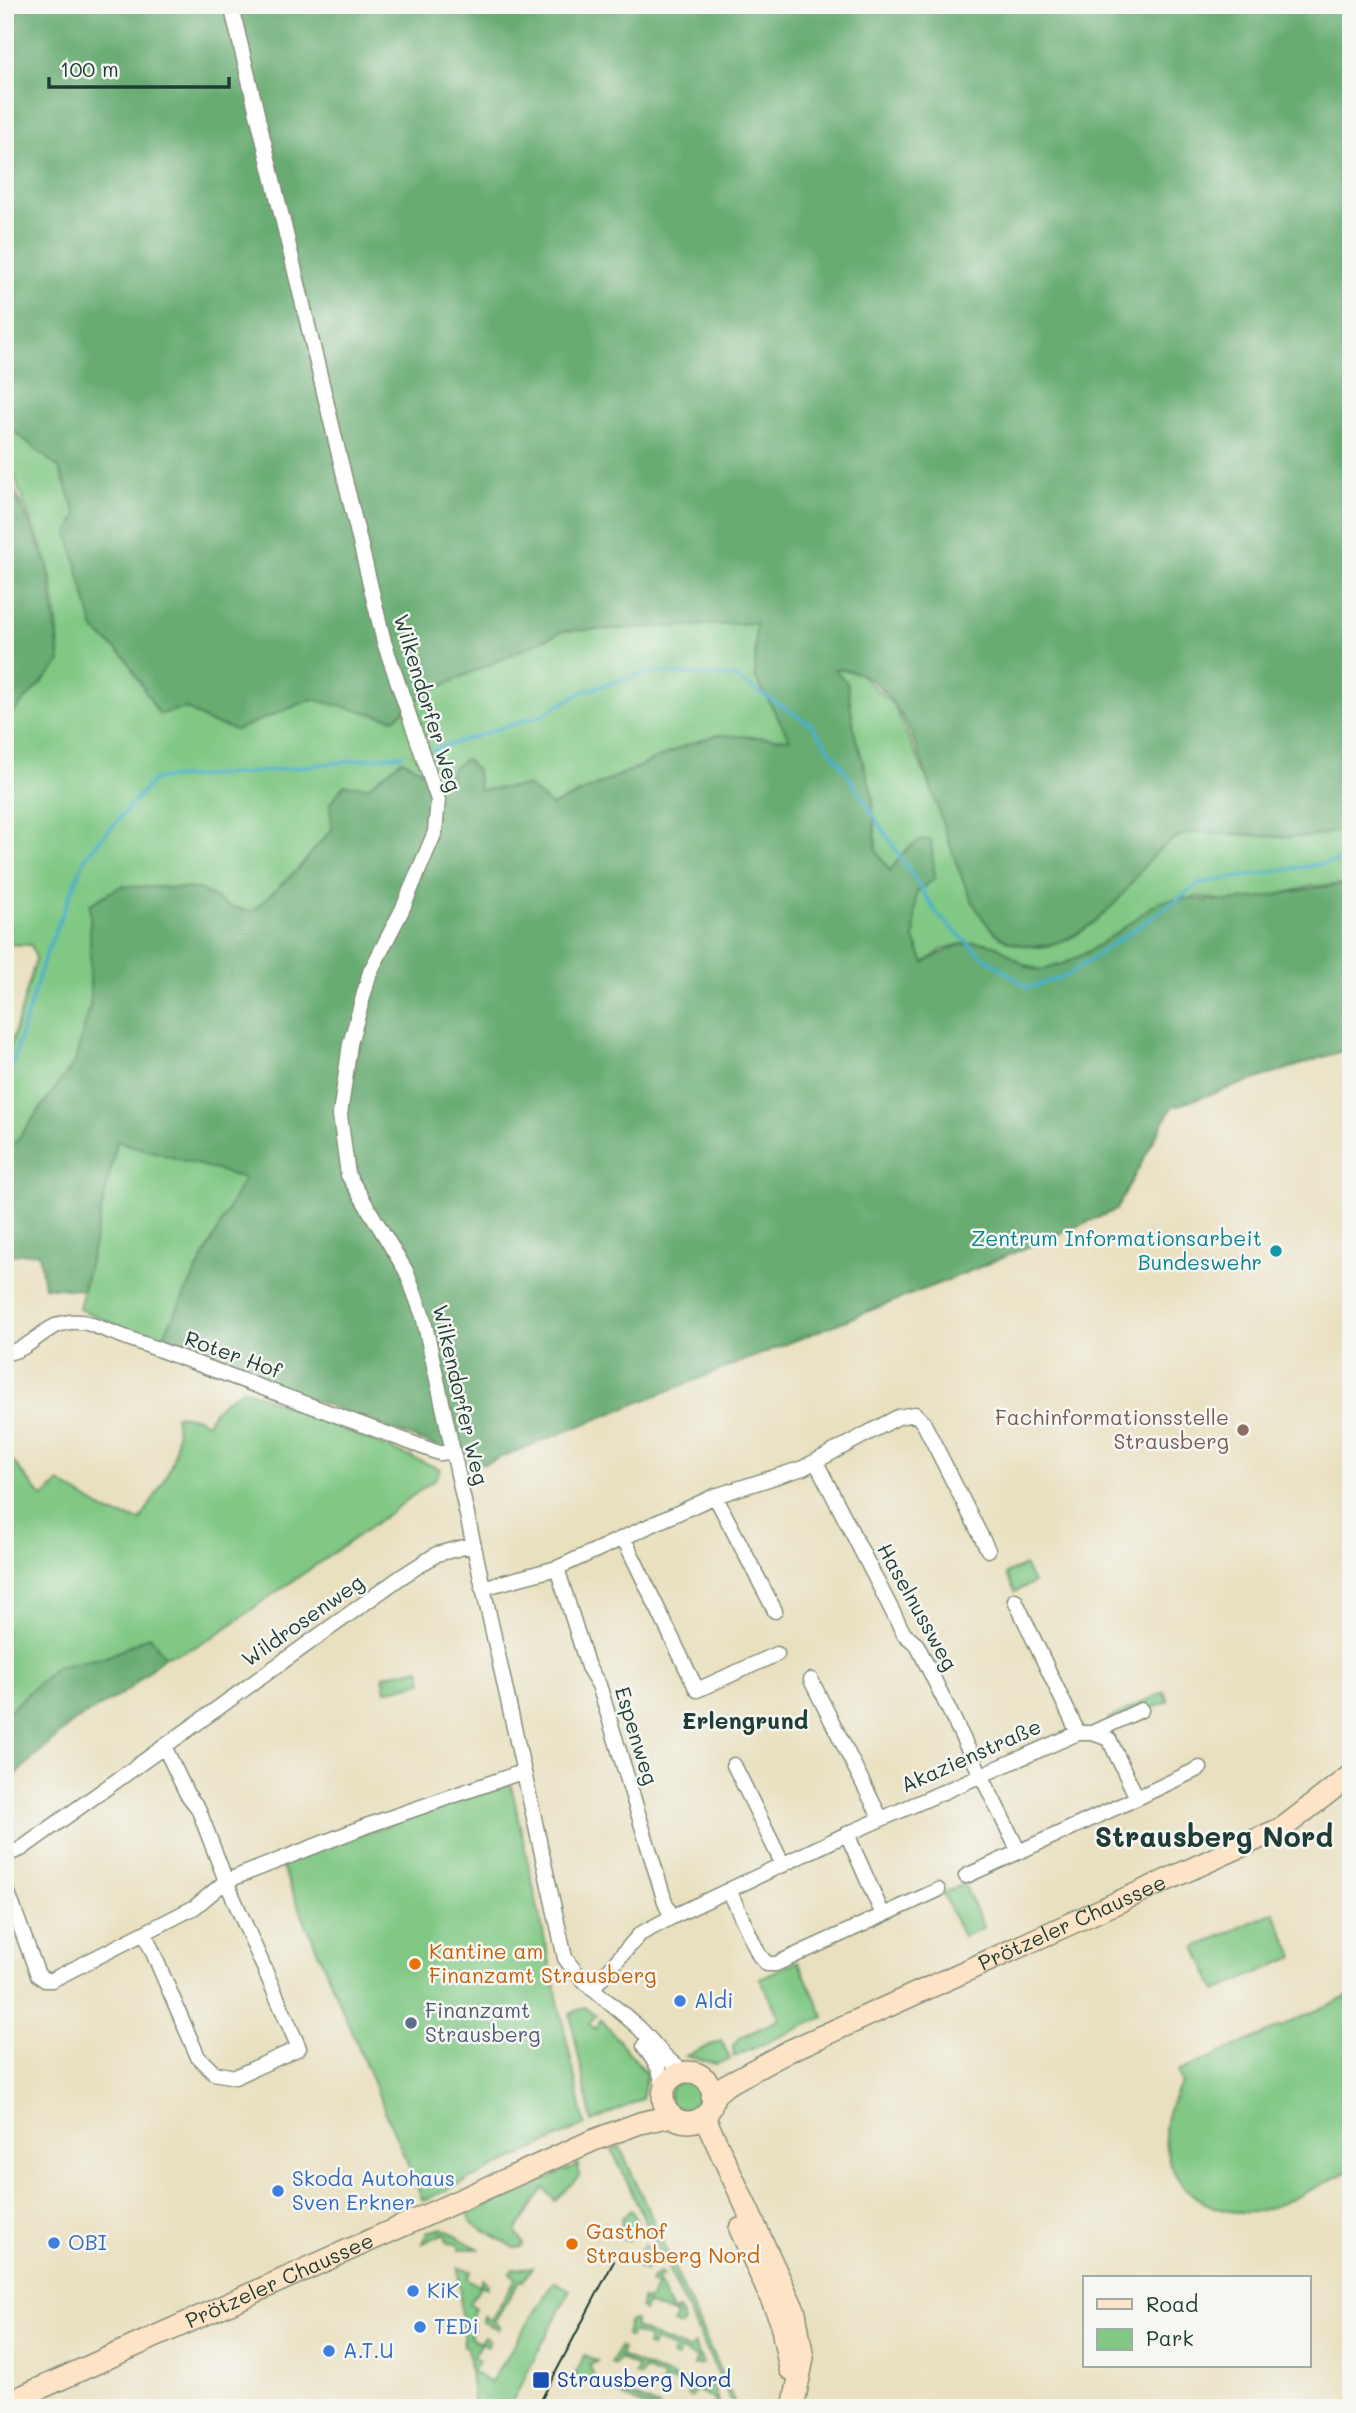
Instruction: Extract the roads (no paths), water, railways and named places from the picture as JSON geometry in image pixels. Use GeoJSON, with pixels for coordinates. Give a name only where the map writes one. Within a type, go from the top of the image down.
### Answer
{"type":"FeatureCollection","features":[{"type":"Feature","properties":{"kind":"main road","name":"Prötzeler Chaussee"},"geometry":{"type":"LineString","coordinates":[[5,2404],[594,2140],[695,2100],[789,2051],[1284,1827],[1349,1777]]}},
{"type":"Feature","properties":{"kind":"main road","name":"Prötzeler Chaussee"},"geometry":{"type":"LineString","coordinates":[[594,2140],[637,2115],[664,2091],[673,2077],[695,2100]]}},
{"type":"Feature","properties":{"kind":"main road"},"geometry":{"type":"LineString","coordinates":[[664,2091],[665,2108],[695,2100]]}},
{"type":"Feature","properties":{"kind":"main road"},"geometry":{"type":"LineString","coordinates":[[695,2100],[779,2319],[790,2363],[784,2408]]}},
{"type":"Feature","properties":{"kind":"main road"},"geometry":{"type":"LineString","coordinates":[[695,2100],[795,2312],[803,2358],[793,2408]]}},
{"type":"Feature","properties":{"kind":"street","name":"Wilkendorfer Weg"},"geometry":{"type":"LineString","coordinates":[[231,5],[384,642],[438,800],[435,832],[402,910],[370,972],[349,1044],[340,1115],[348,1175],[406,1272],[423,1315],[561,1946],[572,1968],[614,2010],[637,2027],[669,2062],[695,2100]]}},
{"type":"Feature","properties":{"kind":"street","name":"Roter Hof"},"geometry":{"type":"LineString","coordinates":[[5,1353],[14,1352],[62,1322],[70,1320],[87,1323],[439,1453],[452,1452]]}},
{"type":"Feature","properties":{"kind":"street"},"geometry":{"type":"LineString","coordinates":[[482,1588],[557,1568],[715,1496],[816,1462],[898,1417],[915,1414],[923,1422],[988,1549]]}},
{"type":"Feature","properties":{"kind":"street","name":"Haselnussweg"},"geometry":{"type":"LineString","coordinates":[[816,1462],[904,1634],[917,1645],[1019,1852]]}},
{"type":"Feature","properties":{"kind":"street"},"geometry":{"type":"LineString","coordinates":[[715,1496],[775,1611]]}},
{"type":"Feature","properties":{"kind":"street"},"geometry":{"type":"LineString","coordinates":[[624,1539],[697,1690],[777,1654]]}},
{"type":"Feature","properties":{"kind":"street","name":"Wildrosenweg"},"geometry":{"type":"LineString","coordinates":[[5,1855],[21,1849],[437,1553],[472,1545]]}},
{"type":"Feature","properties":{"kind":"street","name":"Espenweg"},"geometry":{"type":"LineString","coordinates":[[557,1568],[588,1667],[599,1685],[666,1905],[672,1917]]}},
{"type":"Feature","properties":{"kind":"street","name":"Akazienstraße"},"geometry":{"type":"LineString","coordinates":[[1015,1600],[1085,1733]]}},
{"type":"Feature","properties":{"kind":"street"},"geometry":{"type":"LineString","coordinates":[[811,1680],[881,1819]]}},
{"type":"Feature","properties":{"kind":"street","name":"Akazienstraße"},"geometry":{"type":"LineString","coordinates":[[592,1989],[640,1934],[672,1917],[981,1773],[1141,1710]]}},
{"type":"Feature","properties":{"kind":"street"},"geometry":{"type":"LineString","coordinates":[[1085,1733],[1109,1739],[1137,1798]]}},
{"type":"Feature","properties":{"kind":"street"},"geometry":{"type":"LineString","coordinates":[[145,1934],[198,2057],[214,2073],[235,2077],[299,2048],[226,1881],[198,1808],[187,1794],[164,1746]]}},
{"type":"Feature","properties":{"kind":"street"},"geometry":{"type":"LineString","coordinates":[[734,1765],[783,1865]]}},
{"type":"Feature","properties":{"kind":"street"},"geometry":{"type":"LineString","coordinates":[[967,1876],[1200,1768]]}},
{"type":"Feature","properties":{"kind":"street"},"geometry":{"type":"LineString","coordinates":[[5,1885],[38,1975],[45,1980],[52,1980],[195,1907],[226,1881],[366,1826],[522,1772]]}},
{"type":"Feature","properties":{"kind":"street"},"geometry":{"type":"LineString","coordinates":[[847,1834],[883,1915]]}},
{"type":"Feature","properties":{"kind":"street"},"geometry":{"type":"LineString","coordinates":[[730,1890],[759,1955],[767,1965],[776,1964],[937,1890]]}},
{"type":"Feature","properties":{"kind":"street","name":"Wilkendorfer Weg"},"geometry":{"type":"LineString","coordinates":[[614,2010],[656,2063],[664,2091]]}},
{"type":"Feature","properties":{"kind":"waterway"},"geometry":{"type":"LineString","coordinates":[[432,750],[542,715],[584,691],[650,672],[734,677],[811,724],[840,763],[938,915],[981,955],[1029,988],[1068,975],[1201,883],[1351,859]]}},
{"type":"Feature","properties":{"kind":"waterway"},"geometry":{"type":"LineString","coordinates":[[5,1088],[44,959],[86,856],[154,779],[249,773],[402,755]]}},
{"type":"Feature","properties":{"kind":"tram line"},"geometry":{"type":"LineString","coordinates":[[537,2408],[614,2261]]}},
{"type":"Feature","properties":{"kind":"place","name":"Zentrum Informationsarbeit Bundeswehr"},"geometry":{"type":"Point","coordinates":[1276,1251]}},
{"type":"Feature","properties":{"kind":"place","name":"Fachinformationsstelle Strausberg"},"geometry":{"type":"Point","coordinates":[1243,1430]}},
{"type":"Feature","properties":{"kind":"place","name":"Kantine am Finanzamt Strausberg"},"geometry":{"type":"Point","coordinates":[415,1964]}},
{"type":"Feature","properties":{"kind":"place","name":"Aldi"},"geometry":{"type":"Point","coordinates":[680,2001]}},
{"type":"Feature","properties":{"kind":"place","name":"Finanzamt Strausberg"},"geometry":{"type":"Point","coordinates":[411,2023]}},
{"type":"Feature","properties":{"kind":"place","name":"Skoda Autohaus Sven Erkner"},"geometry":{"type":"Point","coordinates":[278,2191]}},
{"type":"Feature","properties":{"kind":"place","name":"OBI"},"geometry":{"type":"Point","coordinates":[54,2243]}},
{"type":"Feature","properties":{"kind":"place","name":"Gasthof Strausberg Nord"},"geometry":{"type":"Point","coordinates":[572,2244]}},
{"type":"Feature","properties":{"kind":"place","name":"KiK"},"geometry":{"type":"Point","coordinates":[413,2291]}},
{"type":"Feature","properties":{"kind":"place","name":"TEDi"},"geometry":{"type":"Point","coordinates":[420,2327]}},
{"type":"Feature","properties":{"kind":"place","name":"A.T.U"},"geometry":{"type":"Point","coordinates":[329,2351]}},
{"type":"Feature","properties":{"kind":"place","name":"Strausberg Nord"},"geometry":{"type":"Point","coordinates":[541,2380]}},
{"type":"Feature","properties":{"kind":"district","name":"Erlengrund"},"geometry":{"type":"Point","coordinates":[745,1721]}},
{"type":"Feature","properties":{"kind":"district","name":"Strausberg Nord"},"geometry":{"type":"Point","coordinates":[1214,1837]}}]}
